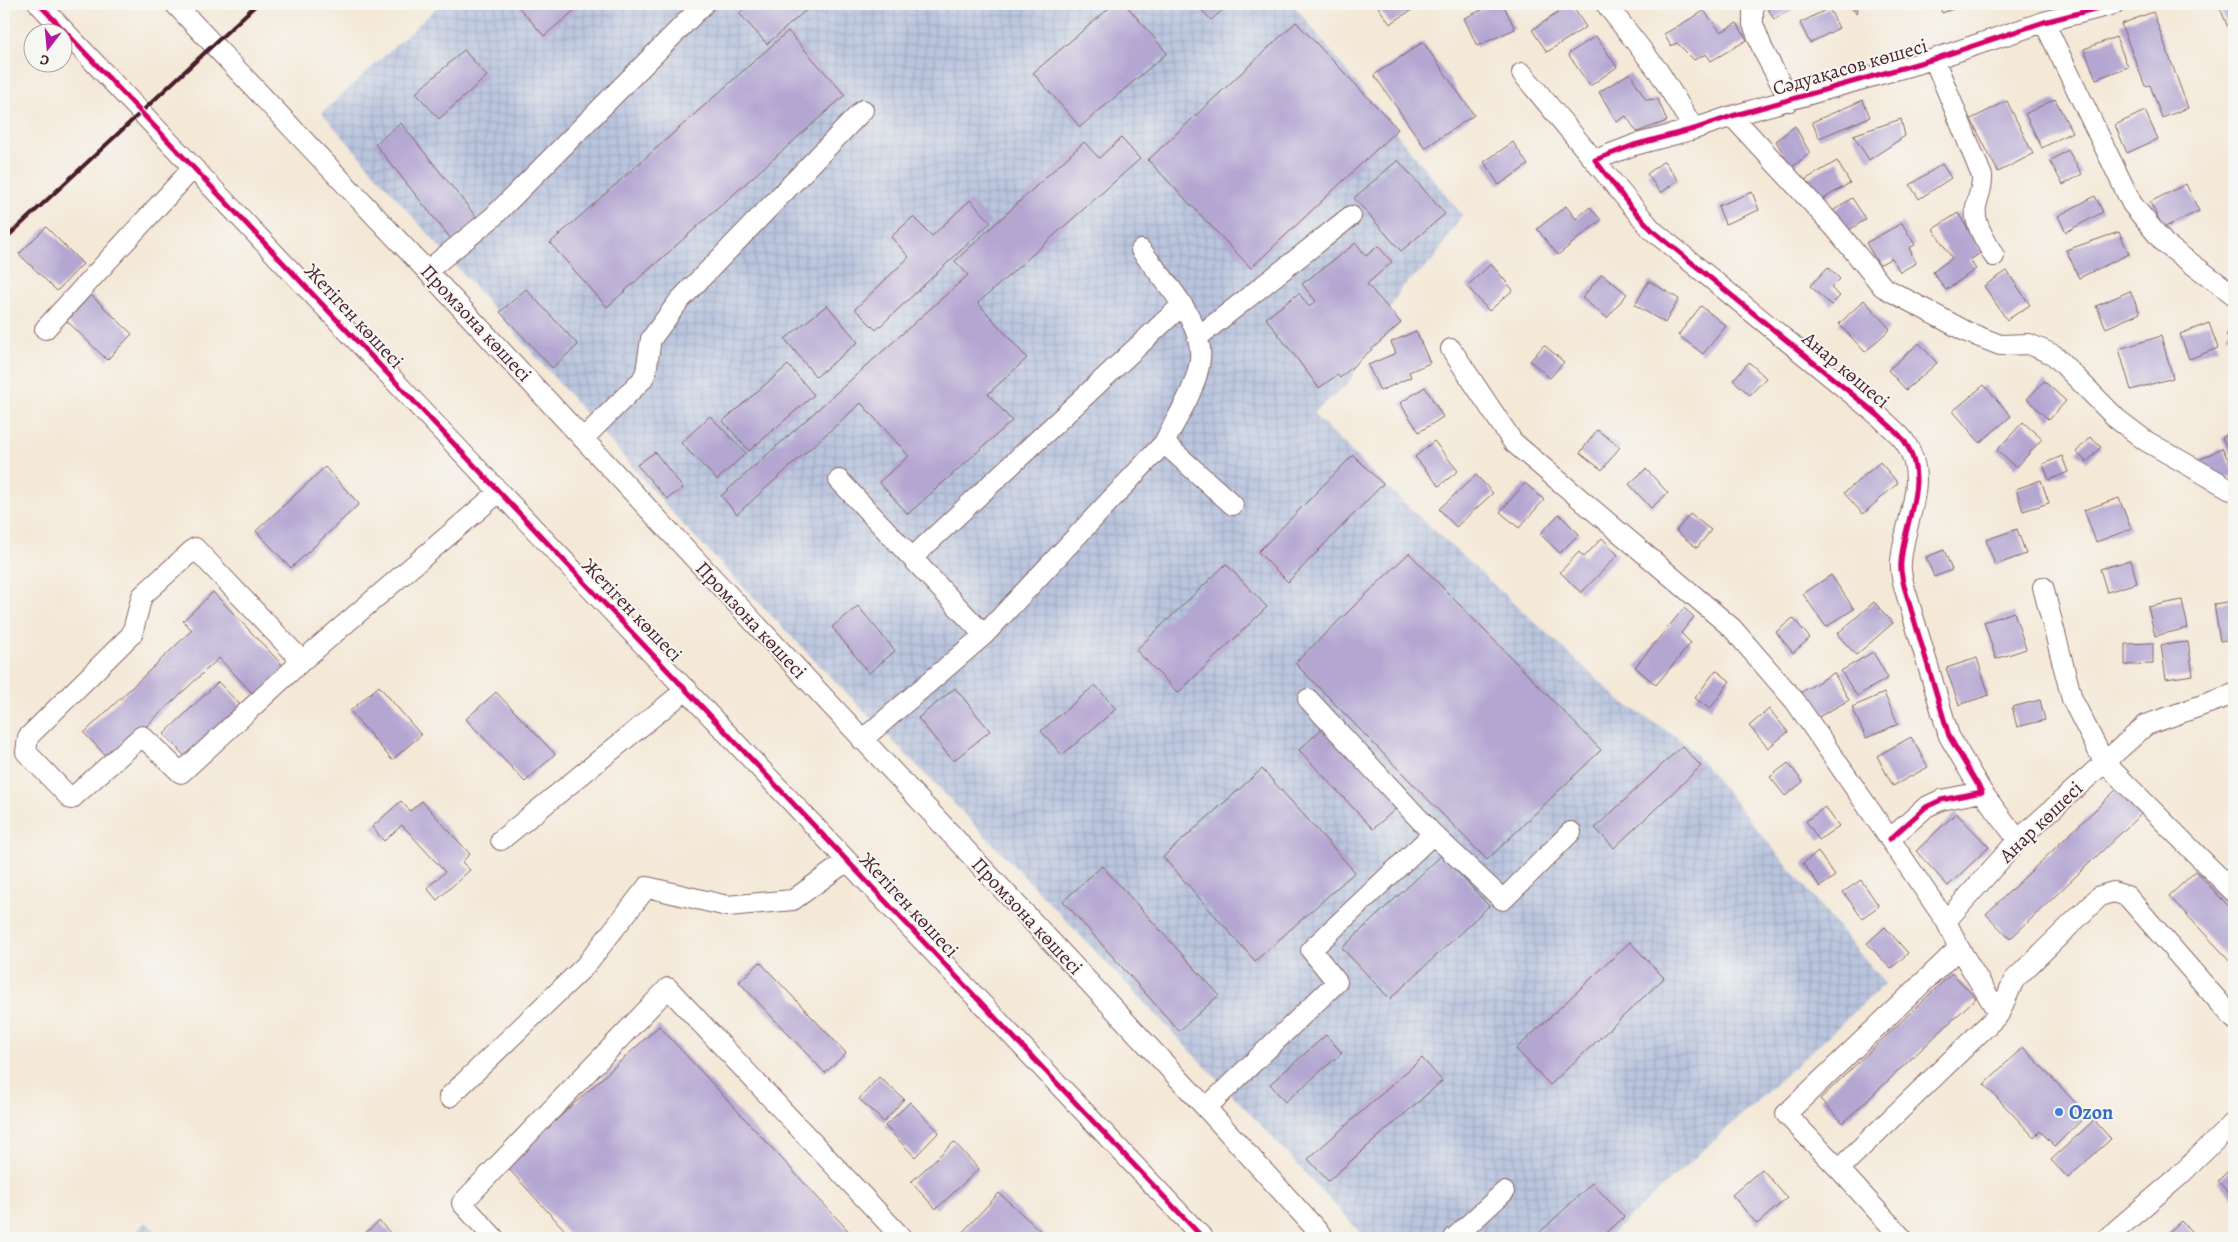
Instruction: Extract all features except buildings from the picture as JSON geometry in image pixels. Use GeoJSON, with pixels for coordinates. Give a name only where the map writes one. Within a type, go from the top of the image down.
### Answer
{"type":"FeatureCollection","features":[{"type":"Feature","properties":{"kind":"street","name":"Жетіген көшесі"},"geometry":{"type":"LineString","coordinates":[[39,4],[1203,1238]]}},
{"type":"Feature","properties":{"kind":"street","name":"Промзона көшесі"},"geometry":{"type":"LineString","coordinates":[[175,4],[427,271],[1206,1108],[1324,1238]]}},
{"type":"Feature","properties":{"kind":"street"},"geometry":{"type":"LineString","coordinates":[[427,271],[493,217],[704,4]]}},
{"type":"Feature","properties":{"kind":"street"},"geometry":{"type":"LineString","coordinates":[[1606,4],[1659,72],[1694,129]]}},
{"type":"Feature","properties":{"kind":"street"},"geometry":{"type":"LineString","coordinates":[[1753,4],[1753,24],[1790,101]]}},
{"type":"Feature","properties":{"kind":"street","name":"Сәдуақасов көшесі"},"geometry":{"type":"LineString","coordinates":[[1595,160],[1634,145],[1934,58],[2044,22],[2114,4]]}},
{"type":"Feature","properties":{"kind":"street"},"geometry":{"type":"LineString","coordinates":[[2044,22],[2132,204],[2165,244],[2234,294]]}},
{"type":"Feature","properties":{"kind":"street"},"geometry":{"type":"LineString","coordinates":[[1934,58],[1982,176],[1982,185],[1975,209],[1976,222],[1994,256]]}},
{"type":"Feature","properties":{"kind":"street","name":"Анар көшесі"},"geometry":{"type":"LineString","coordinates":[[1522,73],[1595,160],[1630,206],[1652,230],[1880,417],[1905,442],[1914,464],[1917,491],[1900,564],[1904,586],[1949,736],[1982,792],[2018,840]]}},
{"type":"Feature","properties":{"kind":"street"},"geometry":{"type":"LineString","coordinates":[[583,439],[642,380],[646,372],[651,339],[679,301],[862,110]]}},
{"type":"Feature","properties":{"kind":"street"},"geometry":{"type":"LineString","coordinates":[[1732,116],[1835,228],[1883,287],[1968,332],[2000,345],[2030,344],[2054,355],[2118,419],[2146,441],[2234,491]]}},
{"type":"Feature","properties":{"kind":"street"},"geometry":{"type":"LineString","coordinates":[[45,329],[193,168]]}},
{"type":"Feature","properties":{"kind":"street"},"geometry":{"type":"LineString","coordinates":[[1198,337],[1351,216]]}},
{"type":"Feature","properties":{"kind":"street"},"geometry":{"type":"LineString","coordinates":[[862,740],[984,635],[1164,443],[1194,382],[1200,358],[1198,337],[1182,305],[1141,250]]}},
{"type":"Feature","properties":{"kind":"street"},"geometry":{"type":"LineString","coordinates":[[912,558],[1182,305]]}},
{"type":"Feature","properties":{"kind":"street"},"geometry":{"type":"LineString","coordinates":[[1451,348],[1513,442],[1732,628],[1795,701],[1946,921],[1959,948],[1999,1014]]}},
{"type":"Feature","properties":{"kind":"street"},"geometry":{"type":"LineString","coordinates":[[1164,443],[1233,505]]}},
{"type":"Feature","properties":{"kind":"street"},"geometry":{"type":"LineString","coordinates":[[840,480],[984,635]]}},
{"type":"Feature","properties":{"kind":"street"},"geometry":{"type":"LineString","coordinates":[[302,661],[195,548],[142,596],[132,634],[28,737],[26,752],[71,800],[142,736],[181,773],[302,661],[499,492]]}},
{"type":"Feature","properties":{"kind":"street"},"geometry":{"type":"LineString","coordinates":[[2043,587],[2072,699],[2104,762],[2234,892]]}},
{"type":"Feature","properties":{"kind":"street"},"geometry":{"type":"LineString","coordinates":[[501,840],[687,689]]}},
{"type":"Feature","properties":{"kind":"street","name":"Анар көшесі"},"geometry":{"type":"LineString","coordinates":[[1946,921],[2018,840],[2146,725],[2234,694]]}},
{"type":"Feature","properties":{"kind":"street"},"geometry":{"type":"LineString","coordinates":[[1308,699],[1433,834],[1503,900],[1572,832]]}},
{"type":"Feature","properties":{"kind":"street"},"geometry":{"type":"LineString","coordinates":[[1890,838],[1926,807],[1941,800],[1982,792]]}},
{"type":"Feature","properties":{"kind":"street"},"geometry":{"type":"LineString","coordinates":[[1206,1108],[1337,982],[1311,950],[1433,834]]}},
{"type":"Feature","properties":{"kind":"street"},"geometry":{"type":"LineString","coordinates":[[449,1097],[585,966],[647,887],[728,906],[792,900],[847,861]]}},
{"type":"Feature","properties":{"kind":"street"},"geometry":{"type":"LineString","coordinates":[[1839,1168],[1999,1014],[2014,980],[2100,896],[2113,892],[2126,896],[2234,1019]]}},
{"type":"Feature","properties":{"kind":"street"},"geometry":{"type":"LineString","coordinates":[[1902,1238],[1839,1168],[1786,1114],[1959,948]]}},
{"type":"Feature","properties":{"kind":"street"},"geometry":{"type":"LineString","coordinates":[[494,1238],[462,1202],[668,988],[902,1238]]}},
{"type":"Feature","properties":{"kind":"street"},"geometry":{"type":"LineString","coordinates":[[2107,1238],[2178,1177],[2234,1122]]}},
{"type":"Feature","properties":{"kind":"street"},"geometry":{"type":"LineString","coordinates":[[1454,1238],[1504,1192]]}},
{"type":"Feature","properties":{"kind":"shaded area"},"geometry":{"type":"Polygon","coordinates":[[[441,4],[1293,4],[1462,215],[1432,262],[1402,287],[1348,384],[1313,413],[1387,487],[1622,702],[1687,744],[1885,984],[1607,1238],[1365,1238],[1259,1123],[997,848],[686,528],[322,113],[441,4]]]}},
{"type":"Feature","properties":{"kind":"shaded area"},"geometry":{"type":"Polygon","coordinates":[[[146,1222],[161,1238],[129,1238],[146,1222]]]}},
{"type":"Feature","properties":{"kind":"railway"},"geometry":{"type":"LineString","coordinates":[[4,240],[257,4]]}},
{"type":"Feature","properties":{"kind":"cycle path"},"geometry":{"type":"LineString","coordinates":[[39,4],[1203,1238]]}},
{"type":"Feature","properties":{"kind":"cycle path"},"geometry":{"type":"LineString","coordinates":[[1890,839],[1926,807],[1941,800],[1982,792],[1949,736],[1902,577],[1903,548],[1916,487],[1916,472],[1912,457],[1903,439],[1880,417],[1652,230],[1630,206],[1595,160],[1634,145],[1934,59],[2044,22],[2114,4]]}},
{"type":"Feature","properties":{"kind":"place","name":"Ozon"},"geometry":{"type":"Point","coordinates":[2059,1112]}}]}
